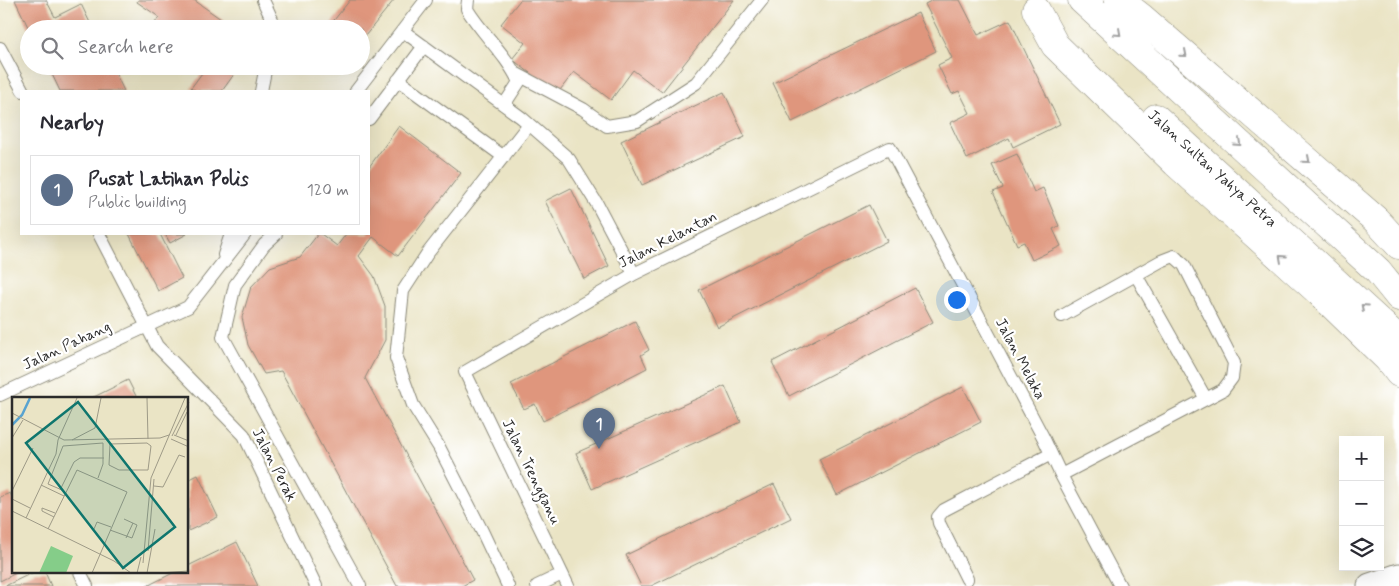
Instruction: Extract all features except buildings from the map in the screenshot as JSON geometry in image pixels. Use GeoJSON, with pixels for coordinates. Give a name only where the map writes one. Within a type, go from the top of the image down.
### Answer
{"type":"FeatureCollection","features":[{"type":"Feature","properties":{"kind":"main road"},"geometry":{"type":"LineString","coordinates":[[1082,0],[1378,271],[1399,297]]}},
{"type":"Feature","properties":{"kind":"main road"},"geometry":{"type":"LineString","coordinates":[[1119,0],[1368,213],[1399,245]]}},
{"type":"Feature","properties":{"kind":"main road"},"geometry":{"type":"LineString","coordinates":[[1030,5],[1055,45],[1176,163],[1325,298],[1388,359],[1399,373]]}},
{"type":"Feature","properties":{"kind":"main road","name":"Jalan Sultan Yahya Petra"},"geometry":{"type":"LineString","coordinates":[[1030,5],[1399,340]]}},
{"type":"Feature","properties":{"kind":"street"},"geometry":{"type":"LineString","coordinates":[[1370,586],[1399,576]]}},
{"type":"Feature","properties":{"kind":"lane"},"geometry":{"type":"LineString","coordinates":[[264,0],[272,20]]}},
{"type":"Feature","properties":{"kind":"lane"},"geometry":{"type":"LineString","coordinates":[[370,73],[426,0]]}},
{"type":"Feature","properties":{"kind":"lane"},"geometry":{"type":"LineString","coordinates":[[468,0],[466,9],[474,22],[498,50],[515,73],[519,82],[504,105]]}},
{"type":"Feature","properties":{"kind":"lane"},"geometry":{"type":"LineString","coordinates":[[515,73],[583,109],[606,126],[637,121],[696,83],[762,0]]}},
{"type":"Feature","properties":{"kind":"lane"},"geometry":{"type":"LineString","coordinates":[[403,31],[529,124],[569,159],[597,204],[634,274]]}},
{"type":"Feature","properties":{"kind":"lane"},"geometry":{"type":"LineString","coordinates":[[370,119],[424,46]]}},
{"type":"Feature","properties":{"kind":"lane"},"geometry":{"type":"LineString","coordinates":[[0,48],[22,90]]}},
{"type":"Feature","properties":{"kind":"lane"},"geometry":{"type":"LineString","coordinates":[[261,90],[264,75]]}},
{"type":"Feature","properties":{"kind":"lane"},"geometry":{"type":"LineString","coordinates":[[357,90],[369,75]]}},
{"type":"Feature","properties":{"kind":"lane"},"geometry":{"type":"LineString","coordinates":[[398,80],[504,157]]}},
{"type":"Feature","properties":{"kind":"lane"},"geometry":{"type":"LineString","coordinates":[[508,586],[439,447],[413,405],[396,358],[403,291],[427,254],[529,124]]}},
{"type":"Feature","properties":{"kind":"lane","name":"Jalan Kelantan"},"geometry":{"type":"LineString","coordinates":[[466,372],[634,274],[890,148]]}},
{"type":"Feature","properties":{"kind":"lane","name":"Jalan Melaka"},"geometry":{"type":"LineString","coordinates":[[890,148],[1120,586]]}},
{"type":"Feature","properties":{"kind":"lane"},"geometry":{"type":"LineString","coordinates":[[100,235],[147,325]]}},
{"type":"Feature","properties":{"kind":"lane"},"geometry":{"type":"LineString","coordinates":[[222,263],[231,235]]}},
{"type":"Feature","properties":{"kind":"lane","name":"Jalan Pahang"},"geometry":{"type":"LineString","coordinates":[[0,395],[188,307],[244,235]]}},
{"type":"Feature","properties":{"kind":"lane"},"geometry":{"type":"LineString","coordinates":[[275,235],[264,245],[235,285],[223,337],[360,586]]}},
{"type":"Feature","properties":{"kind":"lane"},"geometry":{"type":"LineString","coordinates":[[1061,475],[1223,390],[1232,378],[1234,363],[1184,265],[1174,256],[1161,261],[1062,316]]}},
{"type":"Feature","properties":{"kind":"lane"},"geometry":{"type":"LineString","coordinates":[[1136,275],[1206,399]]}},
{"type":"Feature","properties":{"kind":"lane","name":"Jalan Perak"},"geometry":{"type":"LineString","coordinates":[[147,325],[157,346],[244,435],[316,586]]}},
{"type":"Feature","properties":{"kind":"lane","name":"Jalan Trengganu"},"geometry":{"type":"LineString","coordinates":[[466,372],[568,586]]}},
{"type":"Feature","properties":{"kind":"lane"},"geometry":{"type":"LineString","coordinates":[[967,579],[939,523],[938,517],[944,510],[1051,454]]}},
{"type":"Feature","properties":{"kind":"lane"},"geometry":{"type":"LineString","coordinates":[[81,574],[87,586]]}},
{"type":"Feature","properties":{"kind":"lane"},"geometry":{"type":"LineString","coordinates":[[537,586],[562,574]]}},
{"type":"Feature","properties":{"kind":"place","name":"Pusat Latihan Polis"},"geometry":{"type":"Point","coordinates":[599,449]}}]}
